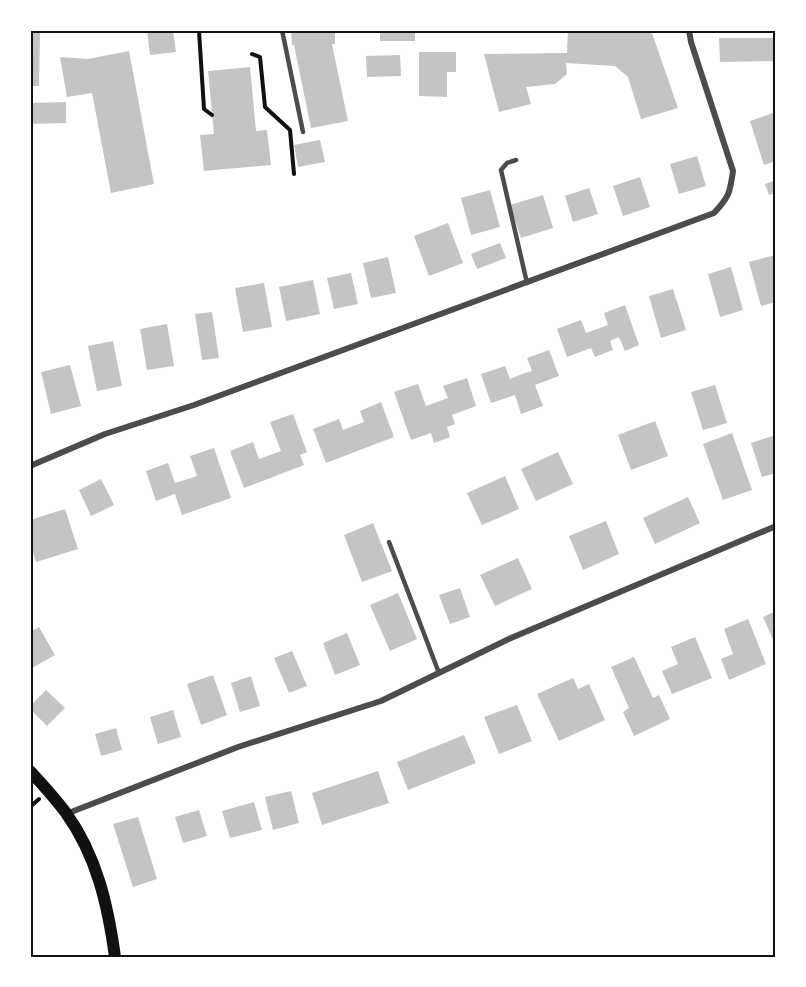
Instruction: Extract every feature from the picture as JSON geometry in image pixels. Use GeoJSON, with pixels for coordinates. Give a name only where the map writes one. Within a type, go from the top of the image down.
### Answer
{"type":"FeatureCollection","features":[{"type":"Feature","properties":{"kind":"main road"},"geometry":{"type":"LineString","coordinates":[[30,771],[66,814],[81,838],[99,879],[109,916],[116,957]]}},
{"type":"Feature","properties":{"kind":"street"},"geometry":{"type":"LineString","coordinates":[[30,466],[105,434],[194,405],[714,213],[727,200],[731,190],[733,171],[689,30]]}},
{"type":"Feature","properties":{"kind":"street"},"geometry":{"type":"LineString","coordinates":[[66,814],[238,747],[381,701],[511,638],[776,526]]}},
{"type":"Feature","properties":{"kind":"lane"},"geometry":{"type":"LineString","coordinates":[[282,30],[303,132]]}},
{"type":"Feature","properties":{"kind":"lane"},"geometry":{"type":"LineString","coordinates":[[516,160],[507,163],[501,170],[527,283]]}},
{"type":"Feature","properties":{"kind":"lane"},"geometry":{"type":"LineString","coordinates":[[389,542],[439,673]]}},
{"type":"Feature","properties":{"kind":"path"},"geometry":{"type":"LineString","coordinates":[[203,31],[199,31],[204,109],[212,115]]}},
{"type":"Feature","properties":{"kind":"path"},"geometry":{"type":"LineString","coordinates":[[252,54],[260,57],[265,107],[290,130],[294,174]]}},
{"type":"Feature","properties":{"kind":"building"},"geometry":{"type":"Polygon","coordinates":[[[30,30],[40,30],[39,86],[30,86],[30,30]]]}},
{"type":"Feature","properties":{"kind":"building"},"geometry":{"type":"Polygon","coordinates":[[[147,30],[173,30],[176,52],[150,55],[147,30]]]}},
{"type":"Feature","properties":{"kind":"building"},"geometry":{"type":"Polygon","coordinates":[[[291,30],[335,30],[335,44],[332,44],[348,121],[311,128],[294,45],[292,45],[291,30]]]}},
{"type":"Feature","properties":{"kind":"building"},"geometry":{"type":"Polygon","coordinates":[[[380,30],[415,30],[415,41],[380,41],[380,30]]]}},
{"type":"Feature","properties":{"kind":"building"},"geometry":{"type":"Polygon","coordinates":[[[568,30],[651,30],[678,108],[641,119],[628,77],[615,66],[566,63],[567,74],[555,84],[526,87],[531,104],[499,112],[484,54],[567,53],[568,30]]]}},
{"type":"Feature","properties":{"kind":"building"},"geometry":{"type":"Polygon","coordinates":[[[719,38],[775,38],[775,61],[720,62],[719,38]]]}},
{"type":"Feature","properties":{"kind":"building"},"geometry":{"type":"Polygon","coordinates":[[[129,51],[154,184],[111,193],[92,93],[67,97],[60,57],[88,59],[129,51]]]}},
{"type":"Feature","properties":{"kind":"building"},"geometry":{"type":"Polygon","coordinates":[[[419,52],[456,52],[456,72],[447,72],[447,97],[419,96],[419,52]]]}},
{"type":"Feature","properties":{"kind":"building"},"geometry":{"type":"Polygon","coordinates":[[[400,55],[401,76],[367,77],[366,56],[400,55]]]}},
{"type":"Feature","properties":{"kind":"building"},"geometry":{"type":"Polygon","coordinates":[[[250,67],[256,131],[267,130],[271,165],[204,171],[200,135],[214,134],[208,71],[250,67]]]}},
{"type":"Feature","properties":{"kind":"building"},"geometry":{"type":"Polygon","coordinates":[[[66,102],[66,123],[30,124],[30,103],[66,102]]]}},
{"type":"Feature","properties":{"kind":"building"},"geometry":{"type":"Polygon","coordinates":[[[776,112],[776,161],[764,165],[750,121],[776,112]]]}},
{"type":"Feature","properties":{"kind":"building"},"geometry":{"type":"Polygon","coordinates":[[[320,140],[325,162],[298,167],[294,145],[320,140]]]}},
{"type":"Feature","properties":{"kind":"building"},"geometry":{"type":"Polygon","coordinates":[[[697,156],[706,186],[679,194],[670,164],[697,156]]]}},
{"type":"Feature","properties":{"kind":"building"},"geometry":{"type":"Polygon","coordinates":[[[640,177],[650,207],[623,216],[613,186],[640,177]]]}},
{"type":"Feature","properties":{"kind":"building"},"geometry":{"type":"Polygon","coordinates":[[[776,180],[776,193],[769,195],[765,184],[776,180]]]}},
{"type":"Feature","properties":{"kind":"building"},"geometry":{"type":"Polygon","coordinates":[[[589,188],[598,214],[573,222],[565,196],[589,188]]]}},
{"type":"Feature","properties":{"kind":"building"},"geometry":{"type":"Polygon","coordinates":[[[490,190],[500,227],[471,235],[461,198],[490,190]]]}},
{"type":"Feature","properties":{"kind":"building"},"geometry":{"type":"Polygon","coordinates":[[[543,195],[553,228],[521,238],[510,205],[543,195]]]}},
{"type":"Feature","properties":{"kind":"building"},"geometry":{"type":"Polygon","coordinates":[[[448,223],[463,263],[429,276],[414,236],[448,223]]]}},
{"type":"Feature","properties":{"kind":"building"},"geometry":{"type":"Polygon","coordinates":[[[500,243],[506,258],[477,269],[471,254],[500,243]]]}},
{"type":"Feature","properties":{"kind":"building"},"geometry":{"type":"Polygon","coordinates":[[[775,255],[776,302],[761,306],[749,262],[775,255]]]}},
{"type":"Feature","properties":{"kind":"building"},"geometry":{"type":"Polygon","coordinates":[[[388,257],[396,293],[371,298],[363,263],[388,257]]]}},
{"type":"Feature","properties":{"kind":"building"},"geometry":{"type":"Polygon","coordinates":[[[731,267],[743,310],[720,317],[708,274],[731,267]]]}},
{"type":"Feature","properties":{"kind":"building"},"geometry":{"type":"Polygon","coordinates":[[[351,273],[358,304],[334,309],[327,278],[351,273]]]}},
{"type":"Feature","properties":{"kind":"building"},"geometry":{"type":"Polygon","coordinates":[[[313,280],[320,314],[286,321],[279,287],[313,280]]]}},
{"type":"Feature","properties":{"kind":"building"},"geometry":{"type":"Polygon","coordinates":[[[264,283],[272,327],[243,332],[235,288],[264,283]]]}},
{"type":"Feature","properties":{"kind":"building"},"geometry":{"type":"Polygon","coordinates":[[[673,289],[686,330],[661,338],[649,296],[673,289]]]}},
{"type":"Feature","properties":{"kind":"building"},"geometry":{"type":"Polygon","coordinates":[[[625,305],[639,345],[625,351],[619,337],[610,341],[613,350],[595,357],[591,348],[567,357],[557,329],[581,320],[586,333],[608,325],[604,313],[625,305]]]}},
{"type":"Feature","properties":{"kind":"building"},"geometry":{"type":"Polygon","coordinates":[[[212,312],[219,358],[202,360],[195,314],[212,312]]]}},
{"type":"Feature","properties":{"kind":"building"},"geometry":{"type":"Polygon","coordinates":[[[167,324],[174,366],[147,370],[140,329],[167,324]]]}},
{"type":"Feature","properties":{"kind":"building"},"geometry":{"type":"Polygon","coordinates":[[[113,341],[122,386],[97,391],[88,346],[113,341]]]}},
{"type":"Feature","properties":{"kind":"building"},"geometry":{"type":"Polygon","coordinates":[[[549,350],[559,376],[535,385],[543,406],[521,414],[515,395],[491,403],[481,374],[505,366],[510,379],[532,371],[527,358],[549,350]]]}},
{"type":"Feature","properties":{"kind":"building"},"geometry":{"type":"Polygon","coordinates":[[[70,365],[81,406],[51,414],[41,372],[70,365]]]}},
{"type":"Feature","properties":{"kind":"building"},"geometry":{"type":"Polygon","coordinates":[[[467,378],[476,406],[452,415],[455,424],[447,427],[450,437],[434,443],[431,433],[411,440],[394,392],[418,384],[426,406],[448,398],[443,386],[467,378]]]}},
{"type":"Feature","properties":{"kind":"building"},"geometry":{"type":"Polygon","coordinates":[[[715,385],[727,423],[703,430],[691,392],[715,385]]]}},
{"type":"Feature","properties":{"kind":"building"},"geometry":{"type":"Polygon","coordinates":[[[381,402],[394,437],[326,463],[313,429],[339,419],[343,430],[364,422],[360,411],[381,402]]]}},
{"type":"Feature","properties":{"kind":"building"},"geometry":{"type":"Polygon","coordinates":[[[293,414],[307,452],[300,455],[304,465],[244,488],[230,451],[253,442],[259,459],[281,451],[270,422],[293,414]]]}},
{"type":"Feature","properties":{"kind":"building"},"geometry":{"type":"Polygon","coordinates":[[[655,421],[668,456],[631,470],[618,435],[655,421]]]}},
{"type":"Feature","properties":{"kind":"building"},"geometry":{"type":"Polygon","coordinates":[[[732,433],[752,490],[723,500],[703,444],[732,433]]]}},
{"type":"Feature","properties":{"kind":"building"},"geometry":{"type":"Polygon","coordinates":[[[776,435],[776,473],[762,477],[751,443],[776,435]]]}},
{"type":"Feature","properties":{"kind":"building"},"geometry":{"type":"Polygon","coordinates":[[[214,448],[231,498],[182,515],[175,494],[156,501],[146,471],[168,463],[175,483],[197,476],[190,456],[214,448]]]}},
{"type":"Feature","properties":{"kind":"building"},"geometry":{"type":"Polygon","coordinates":[[[558,452],[573,484],[536,501],[521,469],[558,452]]]}},
{"type":"Feature","properties":{"kind":"building"},"geometry":{"type":"Polygon","coordinates":[[[505,476],[519,509],[482,525],[467,493],[505,476]]]}},
{"type":"Feature","properties":{"kind":"building"},"geometry":{"type":"Polygon","coordinates":[[[101,479],[114,505],[91,516],[79,490],[101,479]]]}},
{"type":"Feature","properties":{"kind":"building"},"geometry":{"type":"Polygon","coordinates":[[[688,497],[700,523],[655,544],[643,518],[688,497]]]}},
{"type":"Feature","properties":{"kind":"building"},"geometry":{"type":"Polygon","coordinates":[[[65,509],[78,549],[36,562],[30,543],[30,520],[65,509]]]}},
{"type":"Feature","properties":{"kind":"building"},"geometry":{"type":"Polygon","coordinates":[[[606,521],[619,554],[583,570],[569,536],[606,521]]]}},
{"type":"Feature","properties":{"kind":"building"},"geometry":{"type":"Polygon","coordinates":[[[373,523],[392,571],[362,582],[344,535],[373,523]]]}},
{"type":"Feature","properties":{"kind":"building"},"geometry":{"type":"Polygon","coordinates":[[[518,558],[532,589],[495,606],[480,575],[518,558]]]}},
{"type":"Feature","properties":{"kind":"building"},"geometry":{"type":"Polygon","coordinates":[[[460,588],[470,617],[450,624],[439,595],[460,588]]]}},
{"type":"Feature","properties":{"kind":"building"},"geometry":{"type":"Polygon","coordinates":[[[398,593],[417,639],[390,651],[370,605],[398,593]]]}},
{"type":"Feature","properties":{"kind":"building"},"geometry":{"type":"Polygon","coordinates":[[[776,611],[776,641],[774,642],[763,617],[776,611]]]}},
{"type":"Feature","properties":{"kind":"building"},"geometry":{"type":"Polygon","coordinates":[[[748,619],[766,664],[729,680],[721,659],[733,654],[724,629],[748,619]]]}},
{"type":"Feature","properties":{"kind":"building"},"geometry":{"type":"Polygon","coordinates":[[[39,627],[55,655],[32,668],[30,632],[39,627]]]}},
{"type":"Feature","properties":{"kind":"building"},"geometry":{"type":"Polygon","coordinates":[[[347,633],[360,665],[335,675],[323,643],[347,633]]]}},
{"type":"Feature","properties":{"kind":"building"},"geometry":{"type":"Polygon","coordinates":[[[695,637],[712,678],[672,694],[662,671],[678,664],[671,647],[695,637]]]}},
{"type":"Feature","properties":{"kind":"building"},"geometry":{"type":"Polygon","coordinates":[[[292,651],[307,686],[289,693],[274,658],[292,651]]]}},
{"type":"Feature","properties":{"kind":"building"},"geometry":{"type":"Polygon","coordinates":[[[634,657],[653,698],[659,695],[670,719],[634,736],[623,712],[629,708],[611,667],[634,657]]]}},
{"type":"Feature","properties":{"kind":"building"},"geometry":{"type":"Polygon","coordinates":[[[213,675],[227,715],[201,725],[187,684],[213,675]]]}},
{"type":"Feature","properties":{"kind":"building"},"geometry":{"type":"Polygon","coordinates":[[[251,676],[260,706],[240,712],[231,683],[251,676]]]}},
{"type":"Feature","properties":{"kind":"building"},"geometry":{"type":"Polygon","coordinates":[[[573,678],[578,689],[589,684],[605,720],[559,741],[537,694],[573,678]]]}},
{"type":"Feature","properties":{"kind":"building"},"geometry":{"type":"Polygon","coordinates":[[[46,690],[65,708],[47,726],[30,709],[30,706],[46,690]]]}},
{"type":"Feature","properties":{"kind":"building"},"geometry":{"type":"Polygon","coordinates":[[[517,705],[532,741],[499,754],[484,717],[517,705]]]}},
{"type":"Feature","properties":{"kind":"building"},"geometry":{"type":"Polygon","coordinates":[[[173,710],[181,737],[158,744],[150,717],[173,710]]]}},
{"type":"Feature","properties":{"kind":"building"},"geometry":{"type":"Polygon","coordinates":[[[116,728],[122,750],[101,756],[95,734],[116,728]]]}},
{"type":"Feature","properties":{"kind":"building"},"geometry":{"type":"Polygon","coordinates":[[[464,735],[476,763],[408,790],[397,762],[464,735]]]}},
{"type":"Feature","properties":{"kind":"building"},"geometry":{"type":"Polygon","coordinates":[[[378,771],[389,803],[322,825],[312,793],[378,771]]]}},
{"type":"Feature","properties":{"kind":"building"},"geometry":{"type":"Polygon","coordinates":[[[291,791],[299,823],[273,830],[265,797],[291,791]]]}},
{"type":"Feature","properties":{"kind":"building"},"geometry":{"type":"Polygon","coordinates":[[[254,802],[262,830],[230,838],[222,811],[254,802]]]}},
{"type":"Feature","properties":{"kind":"building"},"geometry":{"type":"Polygon","coordinates":[[[199,810],[207,836],[183,843],[175,817],[199,810]]]}},
{"type":"Feature","properties":{"kind":"building"},"geometry":{"type":"Polygon","coordinates":[[[138,817],[157,879],[133,887],[113,824],[138,817]]]}}]}
